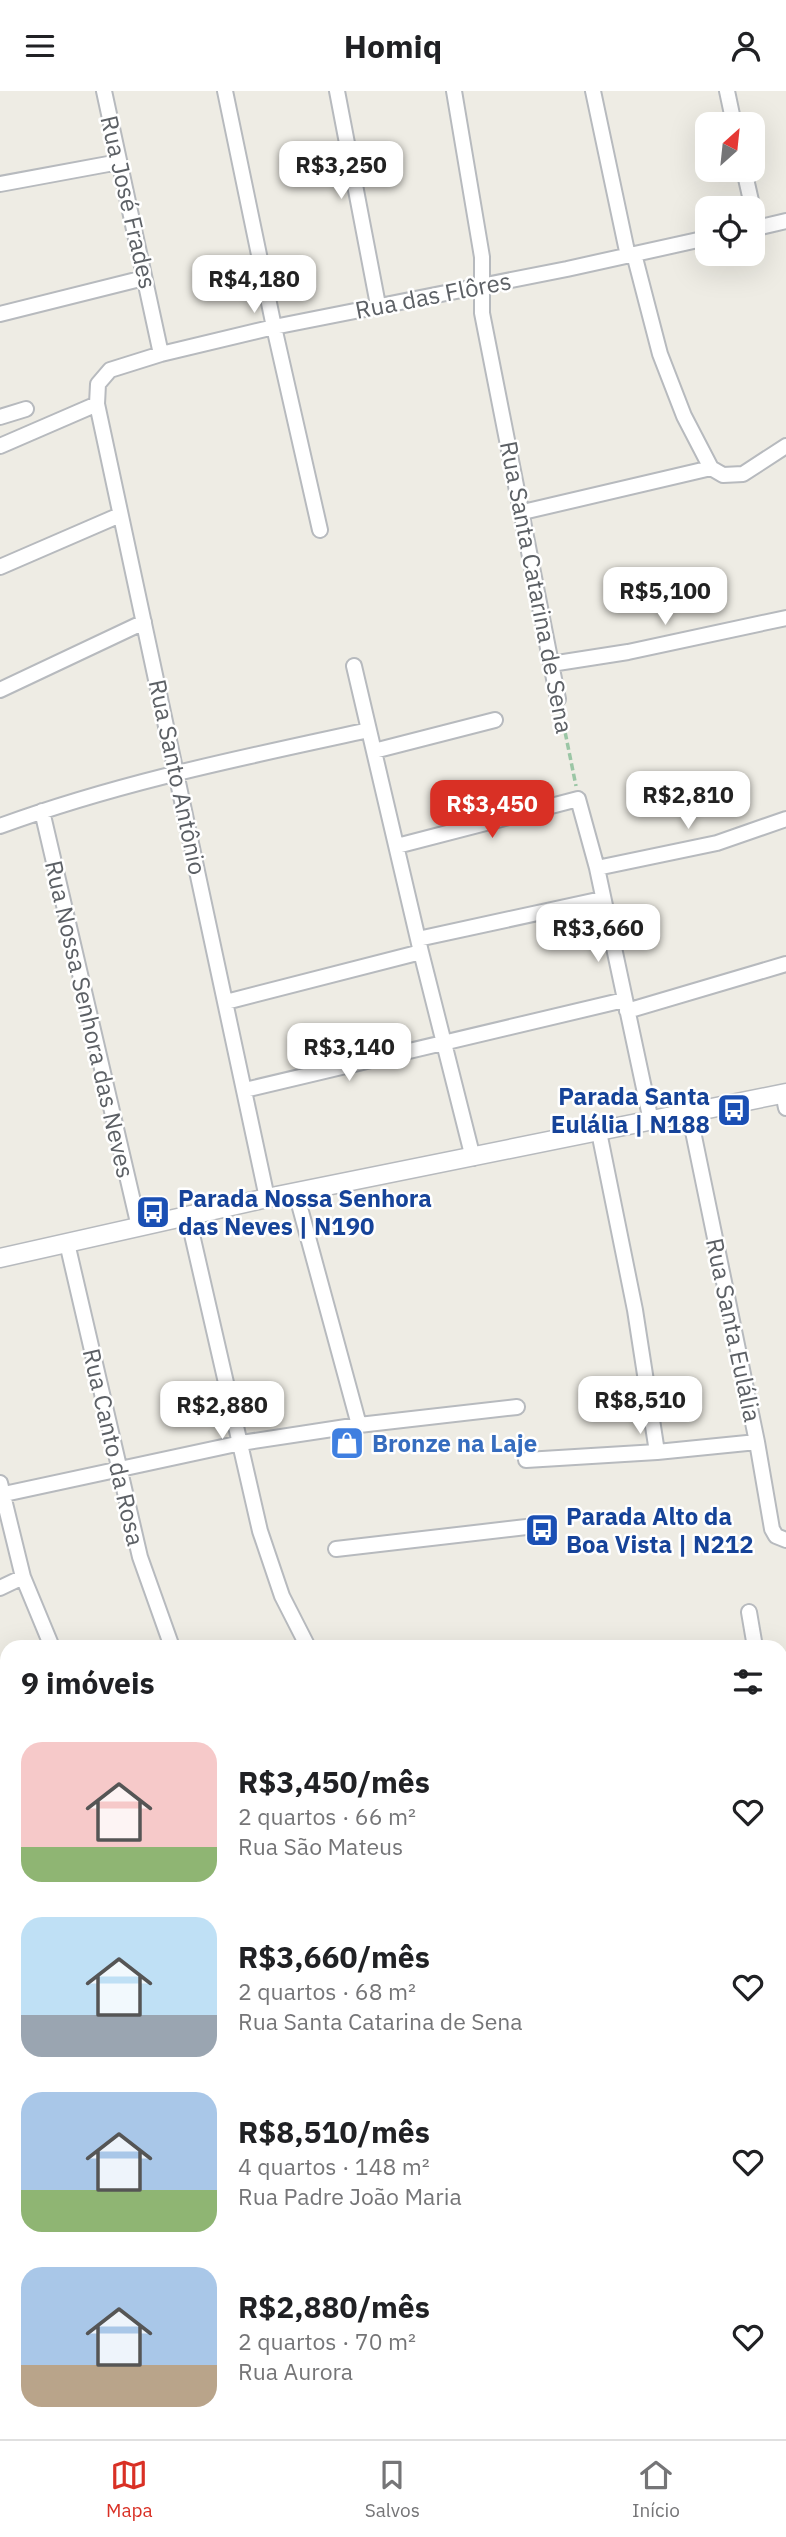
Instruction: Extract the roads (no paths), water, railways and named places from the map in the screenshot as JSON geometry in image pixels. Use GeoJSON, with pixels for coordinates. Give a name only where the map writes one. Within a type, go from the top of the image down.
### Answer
{"type":"FeatureCollection","features":[{"type":"Feature","properties":{"kind":"street","name":"Rua José Frades"},"geometry":{"type":"LineString","coordinates":[[104,91],[162,353]]}},
{"type":"Feature","properties":{"kind":"street"},"geometry":{"type":"LineString","coordinates":[[225,91],[320,530]]}},
{"type":"Feature","properties":{"kind":"street"},"geometry":{"type":"LineString","coordinates":[[337,91],[378,305]]}},
{"type":"Feature","properties":{"kind":"street","name":"Rua Santa Catarina de Sena"},"geometry":{"type":"LineString","coordinates":[[454,91],[482,257],[482,313],[558,699]]}},
{"type":"Feature","properties":{"kind":"street"},"geometry":{"type":"LineString","coordinates":[[593,91],[631,255],[660,354],[684,416],[711,468],[723,475],[743,474],[786,446]]}},
{"type":"Feature","properties":{"kind":"street"},"geometry":{"type":"LineString","coordinates":[[727,91],[731,112]]}},
{"type":"Feature","properties":{"kind":"street"},"geometry":{"type":"LineString","coordinates":[[0,184],[118,162]]}},
{"type":"Feature","properties":{"kind":"street"},"geometry":{"type":"LineString","coordinates":[[765,226],[786,221]]}},
{"type":"Feature","properties":{"kind":"street","name":"Rua das Flôres"},"geometry":{"type":"LineString","coordinates":[[120,367],[162,353],[274,327],[695,242]]}},
{"type":"Feature","properties":{"kind":"street"},"geometry":{"type":"LineString","coordinates":[[0,314],[144,278]]}},
{"type":"Feature","properties":{"kind":"street","name":"Rua Santo Antônio"},"geometry":{"type":"LineString","coordinates":[[120,367],[110,370],[97,384],[97,404],[267,1199]]}},
{"type":"Feature","properties":{"kind":"street"},"geometry":{"type":"LineString","coordinates":[[0,446],[97,404]]}},
{"type":"Feature","properties":{"kind":"street"},"geometry":{"type":"LineString","coordinates":[[0,417],[26,409]]}},
{"type":"Feature","properties":{"kind":"street"},"geometry":{"type":"LineString","coordinates":[[523,512],[711,468]]}},
{"type":"Feature","properties":{"kind":"street"},"geometry":{"type":"LineString","coordinates":[[0,567],[120,515]]}},
{"type":"Feature","properties":{"kind":"street"},"geometry":{"type":"LineString","coordinates":[[551,664],[628,652],[786,618]]}},
{"type":"Feature","properties":{"kind":"street"},"geometry":{"type":"LineString","coordinates":[[0,689],[144,622]]}},
{"type":"Feature","properties":{"kind":"street"},"geometry":{"type":"LineString","coordinates":[[354,666],[419,945],[473,1158]]}},
{"type":"Feature","properties":{"kind":"street"},"geometry":{"type":"LineString","coordinates":[[374,751],[495,720]]}},
{"type":"Feature","properties":{"kind":"street"},"geometry":{"type":"LineString","coordinates":[[0,826],[177,772],[369,730]]}},
{"type":"Feature","properties":{"kind":"street"},"geometry":{"type":"LineString","coordinates":[[397,846],[578,799],[597,868],[651,1121]]}},
{"type":"Feature","properties":{"kind":"street","name":"Rua Nossa Senhora das Neves"},"geometry":{"type":"LineString","coordinates":[[42,811],[139,1227]]}},
{"type":"Feature","properties":{"kind":"street"},"geometry":{"type":"LineString","coordinates":[[597,868],[718,843],[786,819]]}},
{"type":"Feature","properties":{"kind":"street"},"geometry":{"type":"LineString","coordinates":[[226,1002],[419,945],[602,899]]}},
{"type":"Feature","properties":{"kind":"street"},"geometry":{"type":"LineString","coordinates":[[245,1090],[445,1041],[625,1005],[786,964]]}},
{"type":"Feature","properties":{"kind":"street"},"geometry":{"type":"LineString","coordinates":[[1,1255],[689,1112],[785,1098]]}},
{"type":"Feature","properties":{"kind":"street","name":"Rua Santa Eulália"},"geometry":{"type":"LineString","coordinates":[[689,1112],[757,1442],[772,1529],[776,1536],[786,1540]]}},
{"type":"Feature","properties":{"kind":"street"},"geometry":{"type":"LineString","coordinates":[[598,1132],[635,1310],[657,1452]]}},
{"type":"Feature","properties":{"kind":"street"},"geometry":{"type":"LineString","coordinates":[[296,1193],[359,1425]]}},
{"type":"Feature","properties":{"kind":"street"},"geometry":{"type":"LineString","coordinates":[[188,1217],[260,1531],[282,1597],[304,1640]]}},
{"type":"Feature","properties":{"kind":"street","name":"Rua Canto da Rosa"},"geometry":{"type":"LineString","coordinates":[[67,1243],[140,1557],[170,1640]]}},
{"type":"Feature","properties":{"kind":"street"},"geometry":{"type":"LineString","coordinates":[[49,1640],[23,1577],[1,1491],[241,1443],[359,1425],[517,1407]]}},
{"type":"Feature","properties":{"kind":"street"},"geometry":{"type":"LineString","coordinates":[[526,1460],[657,1452],[757,1442]]}},
{"type":"Feature","properties":{"kind":"street"},"geometry":{"type":"LineString","coordinates":[[336,1549],[535,1525]]}},
{"type":"Feature","properties":{"kind":"street"},"geometry":{"type":"LineString","coordinates":[[0,1588],[23,1577]]}},
{"type":"Feature","properties":{"kind":"street"},"geometry":{"type":"LineString","coordinates":[[749,1612],[754,1640]]}},
{"type":"Feature","properties":{"kind":"place","name":"Parada Santa Eulália | N188"},"geometry":{"type":"Point","coordinates":[734,1110]}},
{"type":"Feature","properties":{"kind":"place","name":"Parada Nossa Senhora das Neves | N190"},"geometry":{"type":"Point","coordinates":[153,1212]}},
{"type":"Feature","properties":{"kind":"place","name":"Bronze na Laje"},"geometry":{"type":"Point","coordinates":[347,1443]}},
{"type":"Feature","properties":{"kind":"place","name":"Parada Alto da Boa Vista | N212"},"geometry":{"type":"Point","coordinates":[542,1530]}}]}
